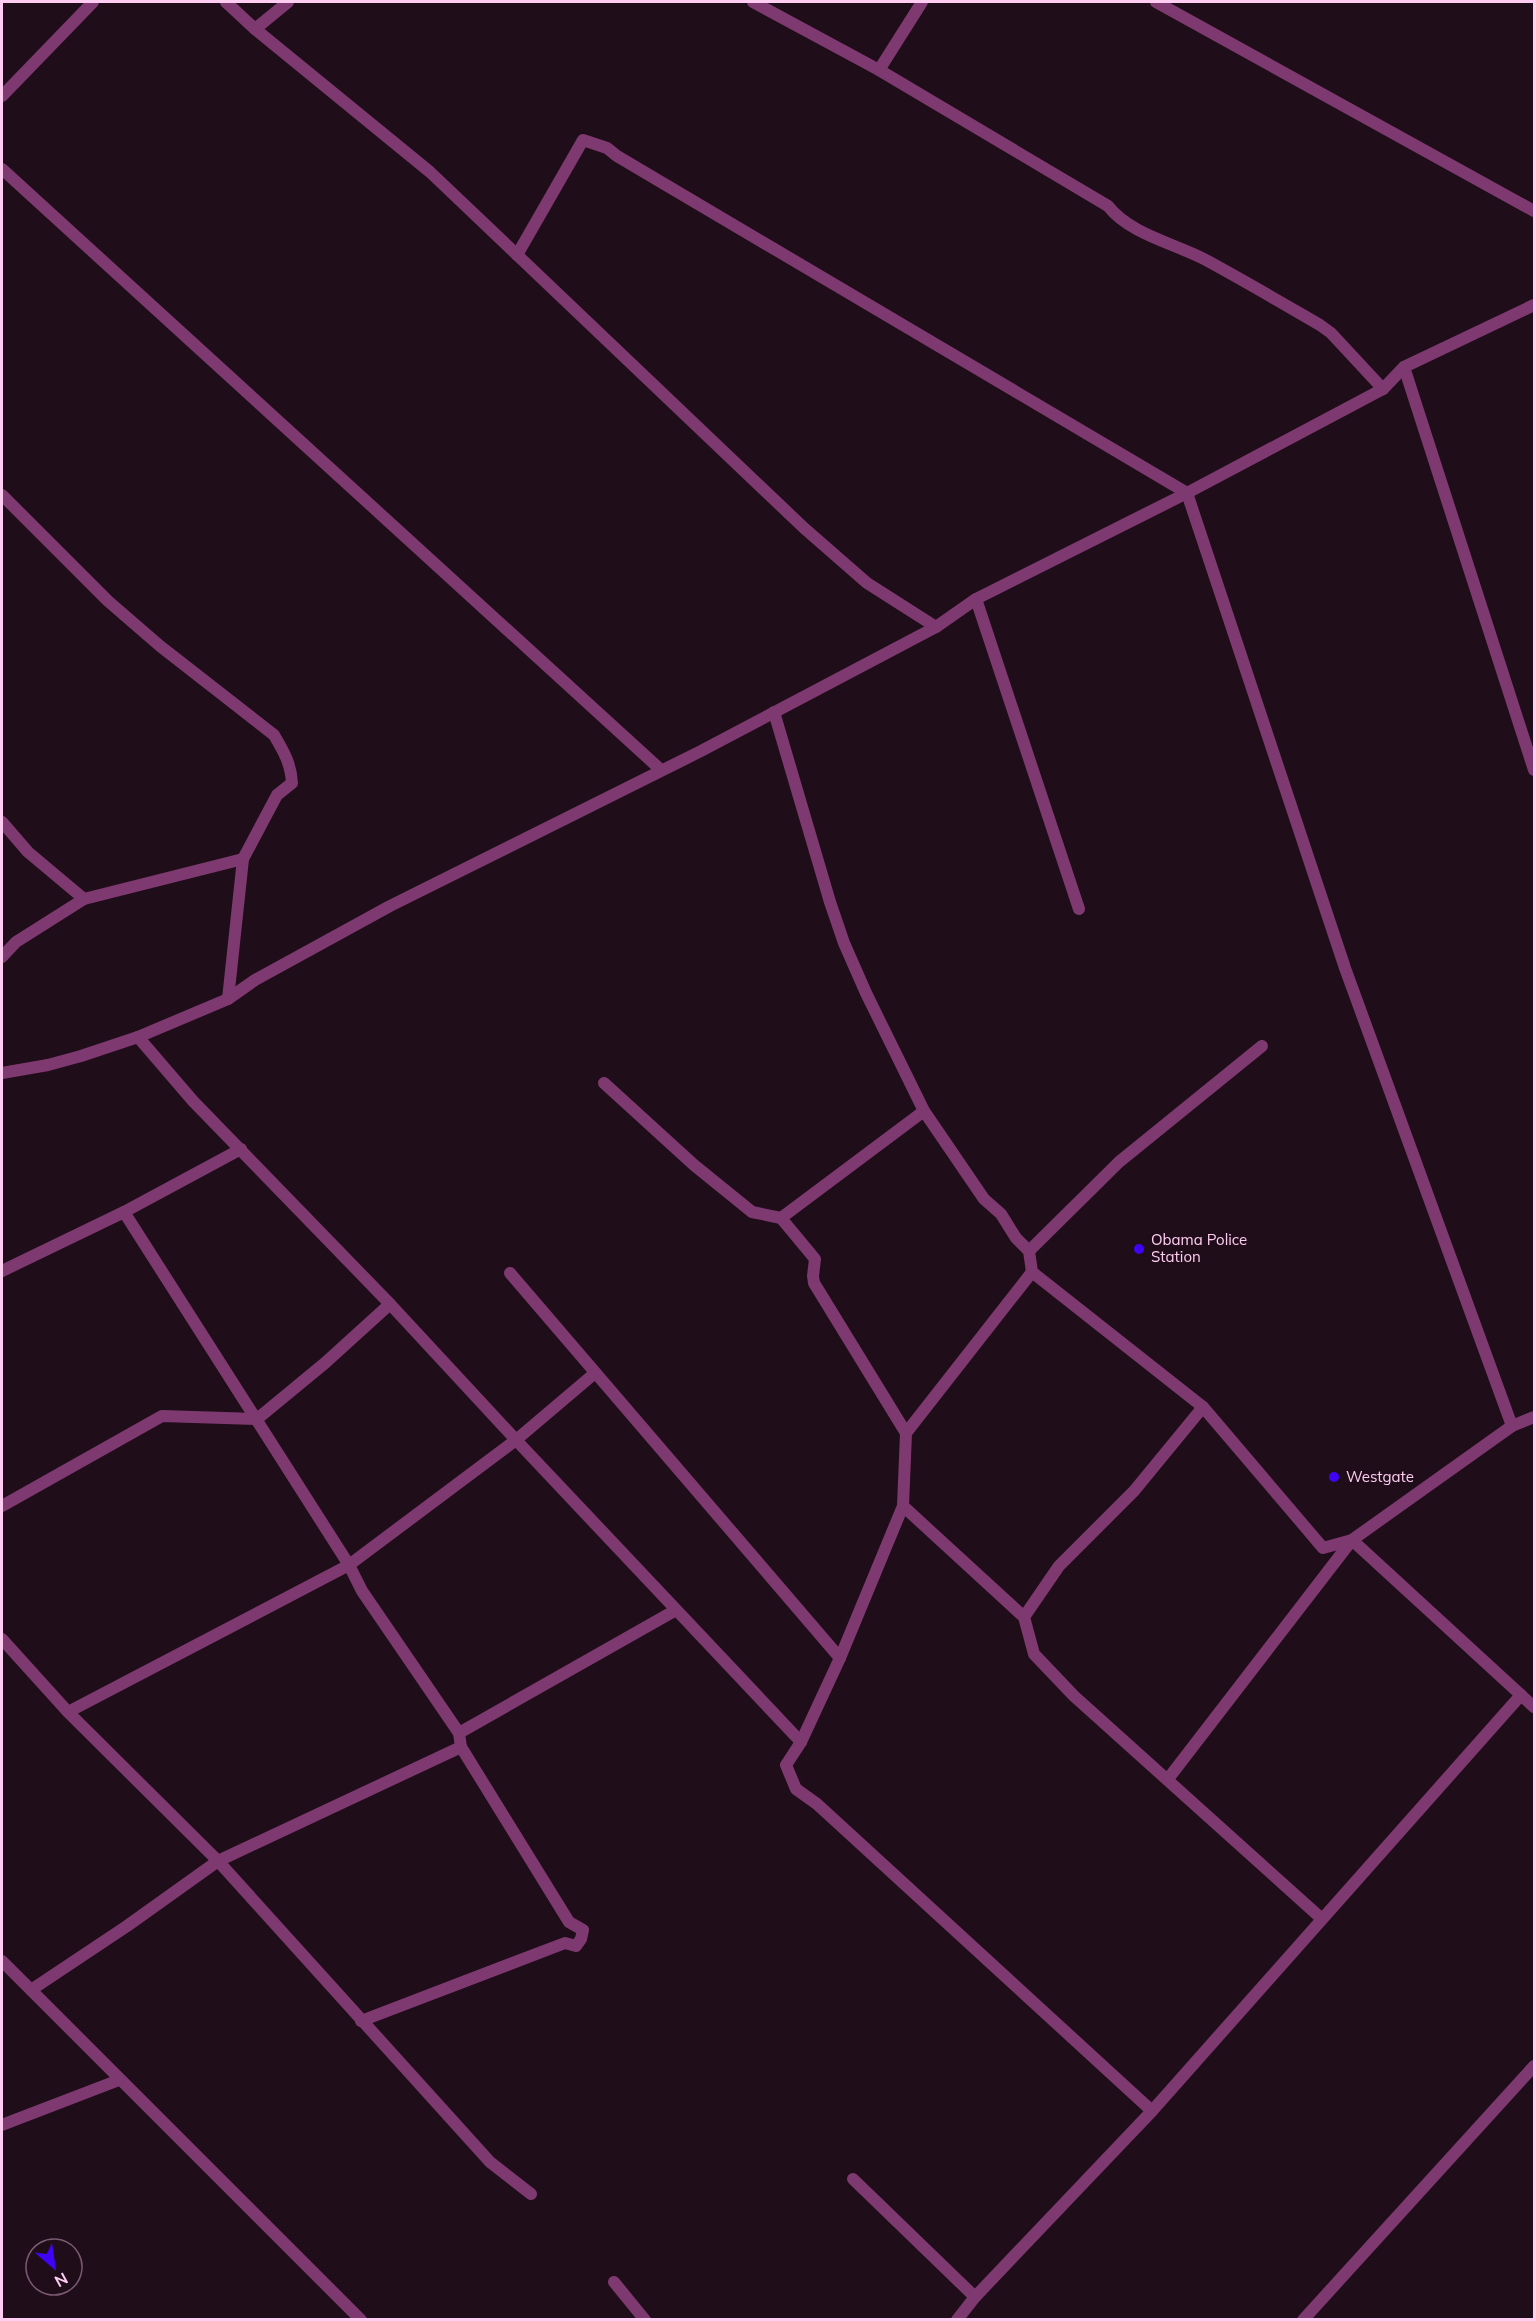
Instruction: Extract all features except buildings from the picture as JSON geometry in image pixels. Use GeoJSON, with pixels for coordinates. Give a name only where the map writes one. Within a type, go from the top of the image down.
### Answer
{"type":"FeatureCollection","features":[{"type":"Feature","properties":{"kind":"street"},"geometry":{"type":"LineString","coordinates":[[2,96],[93,2]]}},
{"type":"Feature","properties":{"kind":"street"},"geometry":{"type":"LineString","coordinates":[[226,2],[255,29],[430,172],[804,528],[867,583],[936,627]]}},
{"type":"Feature","properties":{"kind":"street"},"geometry":{"type":"LineString","coordinates":[[255,29],[288,2]]}},
{"type":"Feature","properties":{"kind":"street"},"geometry":{"type":"LineString","coordinates":[[753,2],[879,70],[1108,206],[1116,217],[1154,238],[1203,259],[1320,325],[1331,333],[1383,389]]}},
{"type":"Feature","properties":{"kind":"street"},"geometry":{"type":"LineString","coordinates":[[879,70],[922,2]]}},
{"type":"Feature","properties":{"kind":"street"},"geometry":{"type":"LineString","coordinates":[[1156,2],[1534,211]]}},
{"type":"Feature","properties":{"kind":"street"},"geometry":{"type":"LineString","coordinates":[[517,255],[583,140],[607,148],[1187,494],[1345,968],[1512,1426]]}},
{"type":"Feature","properties":{"kind":"street"},"geometry":{"type":"LineString","coordinates":[[2,169],[661,770]]}},
{"type":"Feature","properties":{"kind":"street"},"geometry":{"type":"LineString","coordinates":[[4,1069],[48,1065],[138,1036],[228,999],[255,980],[390,906],[701,752],[936,627],[976,599],[1187,494],[1383,389],[1404,367],[1534,305]]}},
{"type":"Feature","properties":{"kind":"street"},"geometry":{"type":"LineString","coordinates":[[1404,367],[1534,770]]}},
{"type":"Feature","properties":{"kind":"street"},"geometry":{"type":"LineString","coordinates":[[2,495],[108,601],[160,646],[274,735],[292,768],[292,783],[277,795],[243,859],[228,999]]}},
{"type":"Feature","properties":{"kind":"street"},"geometry":{"type":"LineString","coordinates":[[976,599],[1080,909]]}},
{"type":"Feature","properties":{"kind":"street"},"geometry":{"type":"LineString","coordinates":[[774,712],[844,943],[890,1046],[924,1111],[984,1200],[1001,1214],[1016,1238],[1029,1251],[1032,1272],[1203,1407],[1323,1548],[1352,1540]]}},
{"type":"Feature","properties":{"kind":"street"},"geometry":{"type":"LineString","coordinates":[[2,822],[28,852],[84,899]]}},
{"type":"Feature","properties":{"kind":"street"},"geometry":{"type":"LineString","coordinates":[[2,957],[16,942],[84,899],[243,859]]}},
{"type":"Feature","properties":{"kind":"street"},"geometry":{"type":"LineString","coordinates":[[138,1036],[193,1101],[390,1304],[801,1742]]}},
{"type":"Feature","properties":{"kind":"street"},"geometry":{"type":"LineString","coordinates":[[1029,1251],[1119,1162],[1262,1046]]}},
{"type":"Feature","properties":{"kind":"street"},"geometry":{"type":"LineString","coordinates":[[604,1083],[694,1166],[752,1212],[781,1218],[815,1258],[814,1283],[906,1433],[903,1506],[840,1658],[801,1742],[786,1765],[796,1789],[817,1804],[1152,2111]]}},
{"type":"Feature","properties":{"kind":"street"},"geometry":{"type":"LineString","coordinates":[[781,1218],[924,1111]]}},
{"type":"Feature","properties":{"kind":"street"},"geometry":{"type":"LineString","coordinates":[[2,1271],[124,1212],[242,1149]]}},
{"type":"Feature","properties":{"kind":"street"},"geometry":{"type":"LineString","coordinates":[[124,1212],[349,1565],[362,1591],[459,1733],[461,1747],[569,1922],[583,1930],[576,1947],[565,1943],[361,2021]]}},
{"type":"Feature","properties":{"kind":"street"},"geometry":{"type":"LineString","coordinates":[[906,1433],[1032,1272]]}},
{"type":"Feature","properties":{"kind":"street"},"geometry":{"type":"LineString","coordinates":[[510,1273],[840,1658]]}},
{"type":"Feature","properties":{"kind":"street"},"geometry":{"type":"LineString","coordinates":[[2,1506],[162,1416],[257,1419],[325,1363],[390,1304]]}},
{"type":"Feature","properties":{"kind":"street"},"geometry":{"type":"LineString","coordinates":[[68,1712],[349,1565],[516,1440],[595,1373]]}},
{"type":"Feature","properties":{"kind":"street"},"geometry":{"type":"LineString","coordinates":[[1024,1617],[1059,1566],[1134,1491],[1203,1407]]}},
{"type":"Feature","properties":{"kind":"street"},"geometry":{"type":"LineString","coordinates":[[1168,1779],[1352,1540],[1512,1426],[1534,1417]]}},
{"type":"Feature","properties":{"kind":"street"},"geometry":{"type":"LineString","coordinates":[[903,1506],[1024,1617],[1034,1654],[1074,1695],[1322,1919]]}},
{"type":"Feature","properties":{"kind":"street"},"geometry":{"type":"LineString","coordinates":[[1352,1540],[1534,1707]]}},
{"type":"Feature","properties":{"kind":"street"},"geometry":{"type":"LineString","coordinates":[[459,1733],[676,1610]]}},
{"type":"Feature","properties":{"kind":"street"},"geometry":{"type":"LineString","coordinates":[[2,1639],[68,1712],[218,1861],[490,2162],[531,2194]]}},
{"type":"Feature","properties":{"kind":"street"},"geometry":{"type":"LineString","coordinates":[[957,2319],[975,2297],[1152,2111],[1521,1695]]}},
{"type":"Feature","properties":{"kind":"street"},"geometry":{"type":"LineString","coordinates":[[31,1990],[127,1926],[218,1861],[461,1747]]}},
{"type":"Feature","properties":{"kind":"street"},"geometry":{"type":"LineString","coordinates":[[2,1961],[361,2319]]}},
{"type":"Feature","properties":{"kind":"street"},"geometry":{"type":"LineString","coordinates":[[1303,2319],[1534,2066]]}},
{"type":"Feature","properties":{"kind":"street"},"geometry":{"type":"LineString","coordinates":[[2,2125],[119,2080]]}},
{"type":"Feature","properties":{"kind":"street"},"geometry":{"type":"LineString","coordinates":[[853,2179],[975,2297]]}},
{"type":"Feature","properties":{"kind":"street"},"geometry":{"type":"LineString","coordinates":[[614,2282],[645,2319]]}},
{"type":"Feature","properties":{"kind":"place","name":"Obama Police Station"},"geometry":{"type":"Point","coordinates":[1139,1249]}},
{"type":"Feature","properties":{"kind":"place","name":"Westgate"},"geometry":{"type":"Point","coordinates":[1334,1477]}}]}
